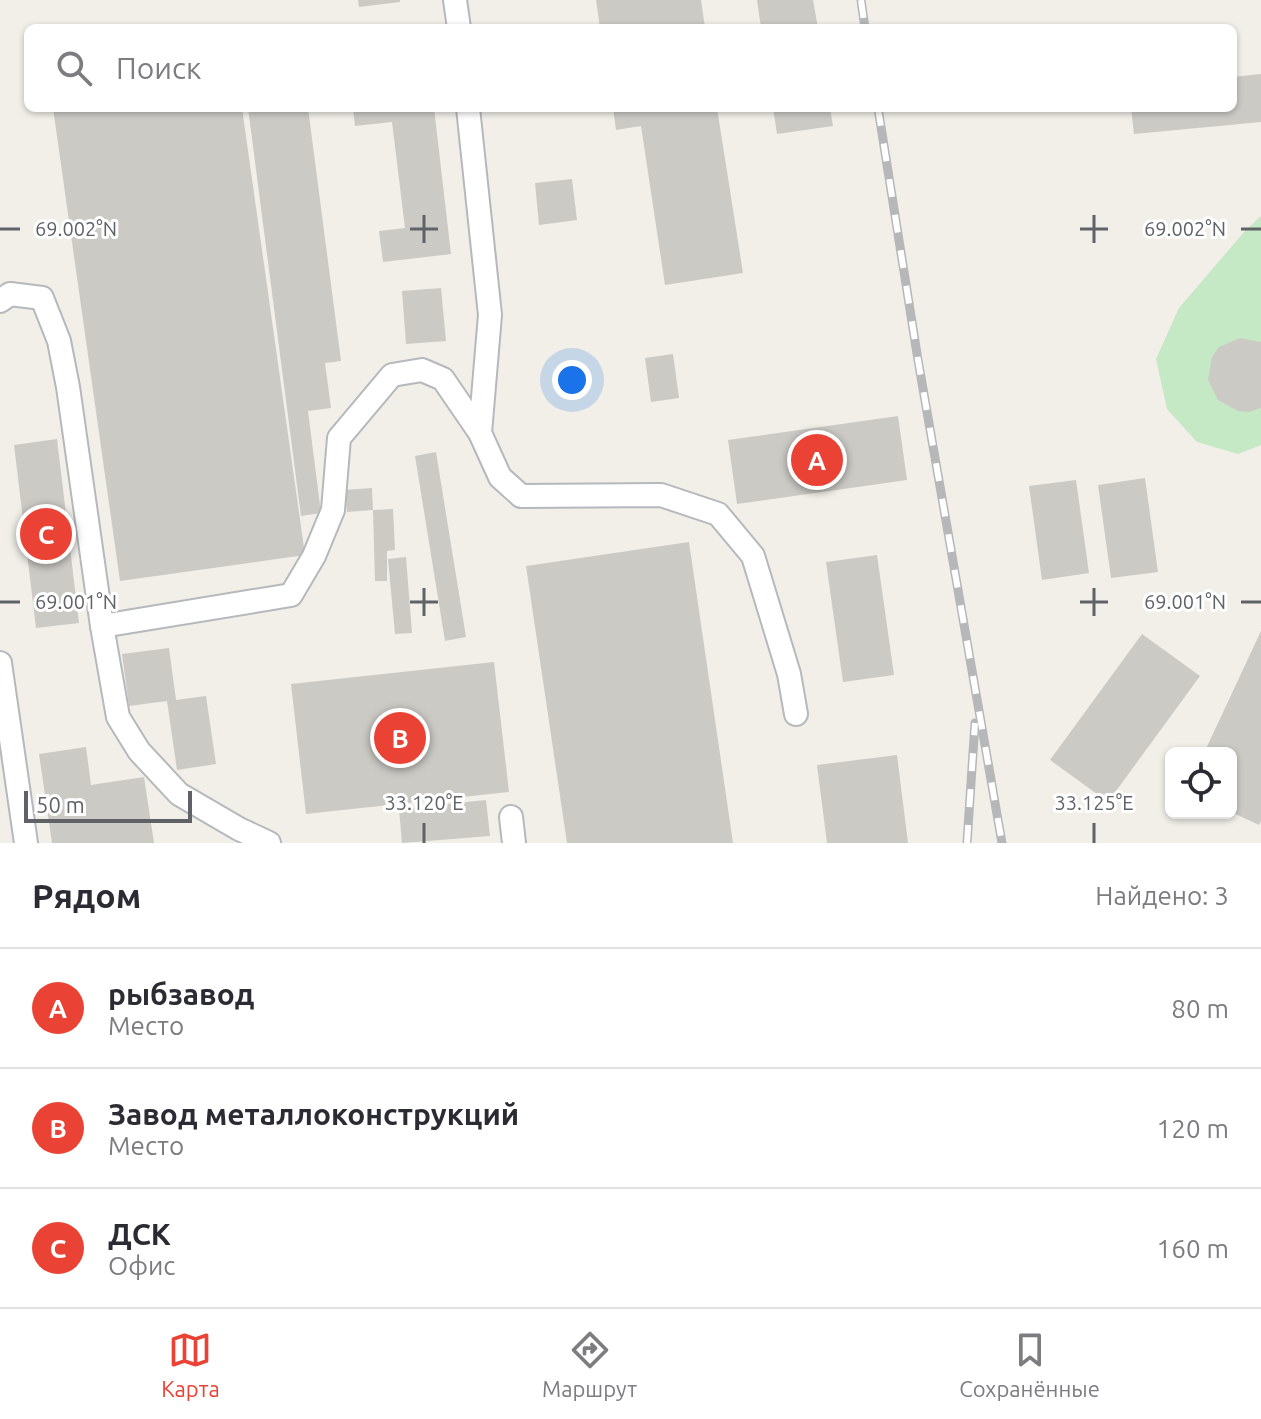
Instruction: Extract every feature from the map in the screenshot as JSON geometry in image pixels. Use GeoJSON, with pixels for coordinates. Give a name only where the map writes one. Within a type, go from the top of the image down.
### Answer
{"type":"FeatureCollection","features":[{"type":"Feature","properties":{"kind":"lane"},"geometry":{"type":"LineString","coordinates":[[455,0],[458,24]]}},
{"type":"Feature","properties":{"kind":"lane"},"geometry":{"type":"LineString","coordinates":[[468,112],[490,315],[480,433]]}},
{"type":"Feature","properties":{"kind":"lane"},"geometry":{"type":"LineString","coordinates":[[0,301],[10,294],[42,298],[59,341],[118,717],[139,751],[179,794],[269,843]]}},
{"type":"Feature","properties":{"kind":"lane"},"geometry":{"type":"LineString","coordinates":[[102,626],[291,595],[314,556],[333,510],[339,438],[392,375],[422,370],[443,379],[480,433],[500,477],[521,496],[661,495],[718,514],[753,556],[789,674],[796,714]]}},
{"type":"Feature","properties":{"kind":"lane"},"geometry":{"type":"LineString","coordinates":[[0,663],[26,843]]}},
{"type":"Feature","properties":{"kind":"lane"},"geometry":{"type":"LineString","coordinates":[[511,817],[514,843]]}},
{"type":"Feature","properties":{"kind":"green space"},"geometry":{"type":"Polygon","coordinates":[[[1261,216],[1261,445],[1238,454],[1197,442],[1167,409],[1156,359],[1179,308],[1261,216]]]}},
{"type":"Feature","properties":{"kind":"building"},"geometry":{"type":"Polygon","coordinates":[[[358,0],[400,0],[400,2],[359,7],[358,0]]]}},
{"type":"Feature","properties":{"kind":"building"},"geometry":{"type":"Polygon","coordinates":[[[596,0],[701,0],[704,24],[599,24],[596,0]]]}},
{"type":"Feature","properties":{"kind":"building"},"geometry":{"type":"Polygon","coordinates":[[[757,0],[813,0],[817,24],[760,24],[757,0]]]}},
{"type":"Feature","properties":{"kind":"building"},"geometry":{"type":"Polygon","coordinates":[[[1261,74],[1261,122],[1134,134],[1131,112],[1237,112],[1237,77],[1261,74]]]}},
{"type":"Feature","properties":{"kind":"building"},"geometry":{"type":"Polygon","coordinates":[[[54,112],[243,112],[305,555],[120,581],[54,112]]]}},
{"type":"Feature","properties":{"kind":"building"},"geometry":{"type":"Polygon","coordinates":[[[249,112],[309,112],[341,361],[325,363],[331,408],[308,411],[321,513],[301,516],[249,112]]]}},
{"type":"Feature","properties":{"kind":"building"},"geometry":{"type":"Polygon","coordinates":[[[353,112],[434,112],[451,254],[383,262],[379,231],[405,228],[392,122],[355,126],[353,112]]]}},
{"type":"Feature","properties":{"kind":"building"},"geometry":{"type":"Polygon","coordinates":[[[614,112],[718,112],[743,273],[665,285],[641,126],[616,130],[614,112]]]}},
{"type":"Feature","properties":{"kind":"building"},"geometry":{"type":"Polygon","coordinates":[[[774,112],[831,112],[833,126],[777,134],[774,112]]]}},
{"type":"Feature","properties":{"kind":"building"},"geometry":{"type":"Polygon","coordinates":[[[572,179],[577,220],[539,225],[535,183],[572,179]]]}},
{"type":"Feature","properties":{"kind":"building"},"geometry":{"type":"Polygon","coordinates":[[[441,288],[446,341],[406,344],[402,291],[441,288]]]}},
{"type":"Feature","properties":{"kind":"building"},"geometry":{"type":"Polygon","coordinates":[[[1240,338],[1261,342],[1261,408],[1249,412],[1238,411],[1218,400],[1208,380],[1212,357],[1219,347],[1240,338]]]}},
{"type":"Feature","properties":{"kind":"building"},"geometry":{"type":"Polygon","coordinates":[[[673,354],[679,398],[651,402],[645,358],[673,354]]]}},
{"type":"Feature","properties":{"kind":"building"},"geometry":{"type":"Polygon","coordinates":[[[898,416],[907,480],[737,504],[728,440],[898,416]]]}},
{"type":"Feature","properties":{"kind":"building"},"geometry":{"type":"Polygon","coordinates":[[[57,439],[79,623],[36,628],[14,445],[57,439]]]}},
{"type":"Feature","properties":{"kind":"building"},"geometry":{"type":"Polygon","coordinates":[[[436,452],[466,637],[445,641],[415,456],[436,452]]]}},
{"type":"Feature","properties":{"kind":"building"},"geometry":{"type":"Polygon","coordinates":[[[1145,478],[1158,572],[1111,578],[1098,485],[1145,478]]]}},
{"type":"Feature","properties":{"kind":"building"},"geometry":{"type":"Polygon","coordinates":[[[1076,480],[1089,573],[1042,580],[1029,486],[1076,480]]]}},
{"type":"Feature","properties":{"kind":"building"},"geometry":{"type":"Polygon","coordinates":[[[372,488],[373,510],[347,512],[345,490],[372,488]]]}},
{"type":"Feature","properties":{"kind":"building"},"geometry":{"type":"Polygon","coordinates":[[[393,509],[395,550],[387,551],[387,581],[375,581],[373,510],[393,509]]]}},
{"type":"Feature","properties":{"kind":"building"},"geometry":{"type":"Polygon","coordinates":[[[689,542],[733,843],[567,843],[526,566],[689,542]]]}},
{"type":"Feature","properties":{"kind":"building"},"geometry":{"type":"Polygon","coordinates":[[[877,555],[894,675],[843,682],[826,562],[877,555]]]}},
{"type":"Feature","properties":{"kind":"building"},"geometry":{"type":"Polygon","coordinates":[[[406,557],[412,633],[395,634],[388,559],[406,557]]]}},
{"type":"Feature","properties":{"kind":"building"},"geometry":{"type":"Polygon","coordinates":[[[1261,631],[1259,825],[1237,815],[1237,747],[1207,747],[1261,631]]]}},
{"type":"Feature","properties":{"kind":"building"},"geometry":{"type":"Polygon","coordinates":[[[1142,634],[1200,676],[1108,802],[1050,760],[1142,634]]]}},
{"type":"Feature","properties":{"kind":"building"},"geometry":{"type":"Polygon","coordinates":[[[169,648],[176,700],[206,696],[216,764],[177,770],[167,701],[129,706],[122,654],[169,648]]]}},
{"type":"Feature","properties":{"kind":"building"},"geometry":{"type":"Polygon","coordinates":[[[494,662],[509,792],[306,814],[291,684],[494,662]]]}},
{"type":"Feature","properties":{"kind":"building"},"geometry":{"type":"Polygon","coordinates":[[[86,747],[91,785],[144,777],[154,843],[52,843],[39,754],[86,747]]]}},
{"type":"Feature","properties":{"kind":"building"},"geometry":{"type":"Polygon","coordinates":[[[897,755],[908,843],[827,843],[817,765],[897,755]]]}},
{"type":"Feature","properties":{"kind":"building"},"geometry":{"type":"Polygon","coordinates":[[[486,800],[490,836],[402,843],[399,809],[486,800]]]}},
{"type":"Feature","properties":{"kind":"railway"},"geometry":{"type":"LineString","coordinates":[[861,0],[864,24]]}},
{"type":"Feature","properties":{"kind":"railway"},"geometry":{"type":"LineString","coordinates":[[879,112],[918,360],[1002,843]]}},
{"type":"Feature","properties":{"kind":"railway"},"geometry":{"type":"LineString","coordinates":[[967,843],[975,723]]}},
{"type":"Feature","properties":{"kind":"place","name":"рыбзавод"},"geometry":{"type":"Point","coordinates":[817,460]}},
{"type":"Feature","properties":{"kind":"place","name":"ДСК"},"geometry":{"type":"Point","coordinates":[46,534]}},
{"type":"Feature","properties":{"kind":"place","name":"Завод металлоконструкций"},"geometry":{"type":"Point","coordinates":[400,738]}}]}
